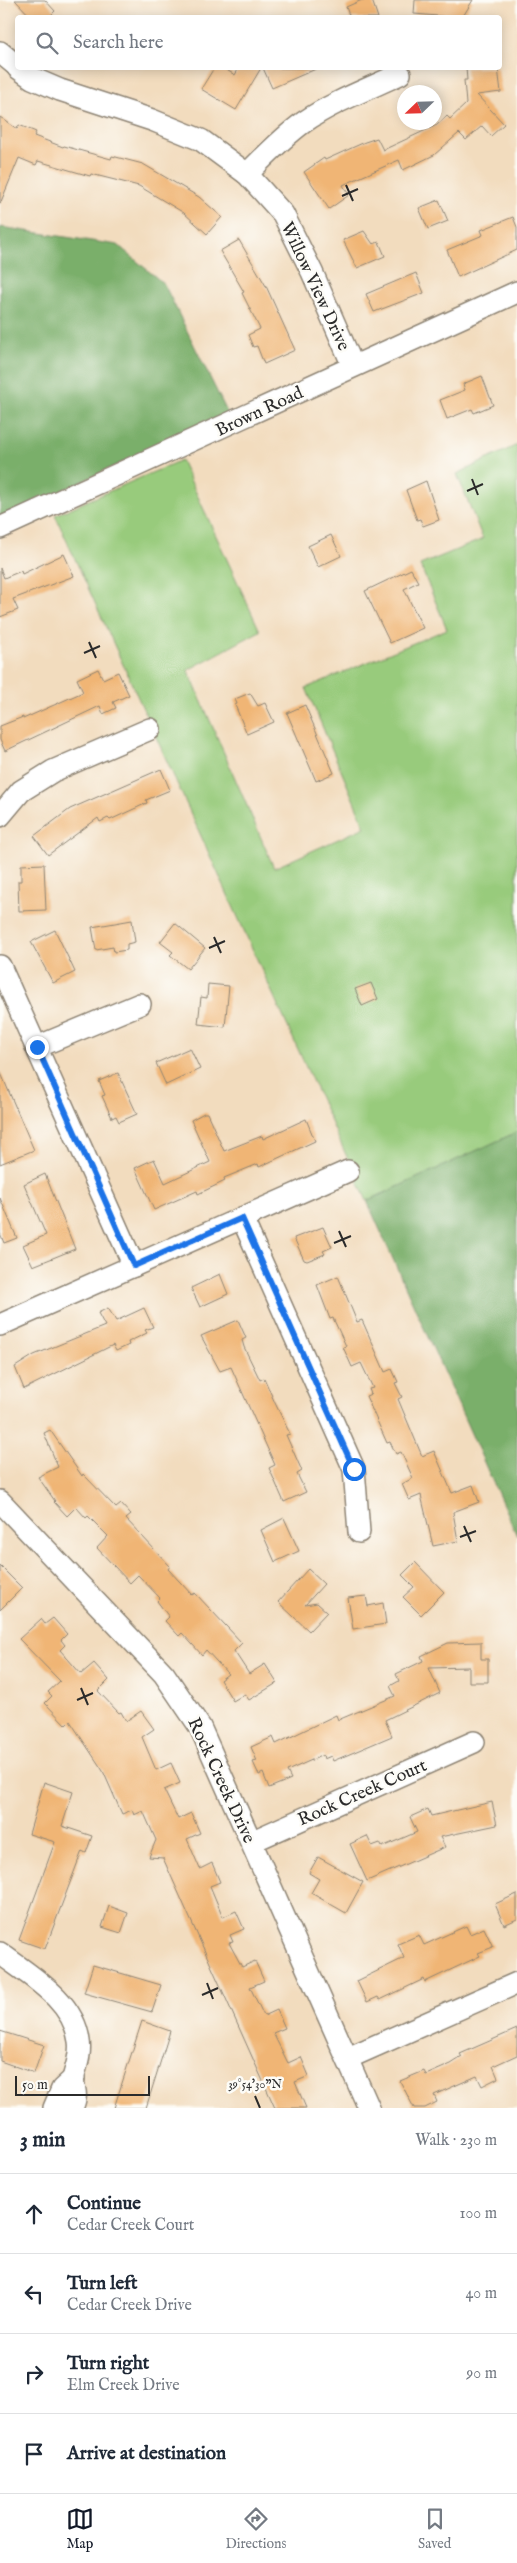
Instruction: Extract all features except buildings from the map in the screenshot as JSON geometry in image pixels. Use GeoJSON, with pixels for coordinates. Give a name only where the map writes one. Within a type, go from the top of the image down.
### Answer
{"type":"FeatureCollection","features":[{"type":"Feature","properties":{"kind":"street","name":"Willow View Drive"},"geometry":{"type":"LineString","coordinates":[[0,52],[15,65]]}},
{"type":"Feature","properties":{"kind":"street","name":"Willow View Drive"},"geometry":{"type":"LineString","coordinates":[[21,70],[32,78],[60,90],[152,120],[201,140],[247,174],[283,214],[312,272],[353,366]]}},
{"type":"Feature","properties":{"kind":"street"},"geometry":{"type":"LineString","coordinates":[[247,174],[275,146],[304,122],[336,103],[400,74]]}},
{"type":"Feature","properties":{"kind":"street","name":"Brown Road"},"geometry":{"type":"LineString","coordinates":[[0,528],[517,292]]}},
{"type":"Feature","properties":{"kind":"street"},"geometry":{"type":"LineString","coordinates":[[0,816],[21,791],[53,771],[150,729]]}},
{"type":"Feature","properties":{"kind":"street"},"geometry":{"type":"LineString","coordinates":[[0,966],[134,1266]]}},
{"type":"Feature","properties":{"kind":"street"},"geometry":{"type":"LineString","coordinates":[[37,1047],[140,1004]]}},
{"type":"Feature","properties":{"kind":"street"},"geometry":{"type":"LineString","coordinates":[[0,1325],[348,1171]]}},
{"type":"Feature","properties":{"kind":"street"},"geometry":{"type":"LineString","coordinates":[[242,1218],[354,1469],[359,1532]]}},
{"type":"Feature","properties":{"kind":"street","name":"Rock Creek Drive"},"geometry":{"type":"LineString","coordinates":[[0,1501],[164,1674],[200,1727],[369,2108]]}},
{"type":"Feature","properties":{"kind":"street","name":"Rock Creek Court"},"geometry":{"type":"LineString","coordinates":[[251,1842],[474,1742]]}},
{"type":"Feature","properties":{"kind":"street"},"geometry":{"type":"LineString","coordinates":[[0,1953],[63,2003],[76,2024],[80,2042],[74,2078],[77,2096],[72,2108]]}},
{"type":"Feature","properties":{"kind":"street"},"geometry":{"type":"LineString","coordinates":[[348,2058],[517,1983]]}},
{"type":"Feature","properties":{"kind":"street"},"geometry":{"type":"LineString","coordinates":[[54,2108],[62,2089],[74,2078]]}},
{"type":"Feature","properties":{"kind":"green space"},"geometry":{"type":"Polygon","coordinates":[[[0,227],[118,245],[164,284],[228,414],[0,519],[0,227]]]}},
{"type":"Feature","properties":{"kind":"green space"},"geometry":{"type":"Polygon","coordinates":[[[517,445],[517,1132],[367,1201],[55,515],[181,460],[260,631],[188,670],[274,868],[365,827],[306,688],[447,629],[420,565],[483,539],[457,474],[517,445]]]}},
{"type":"Feature","properties":{"kind":"green space"},"geometry":{"type":"Polygon","coordinates":[[[517,1132],[517,1536],[367,1201],[517,1132]]]}},
{"type":"Feature","properties":{"kind":"route"},"geometry":{"type":"LineString","coordinates":[[37,1047],[134,1266],[242,1218],[354,1469]]}}]}
